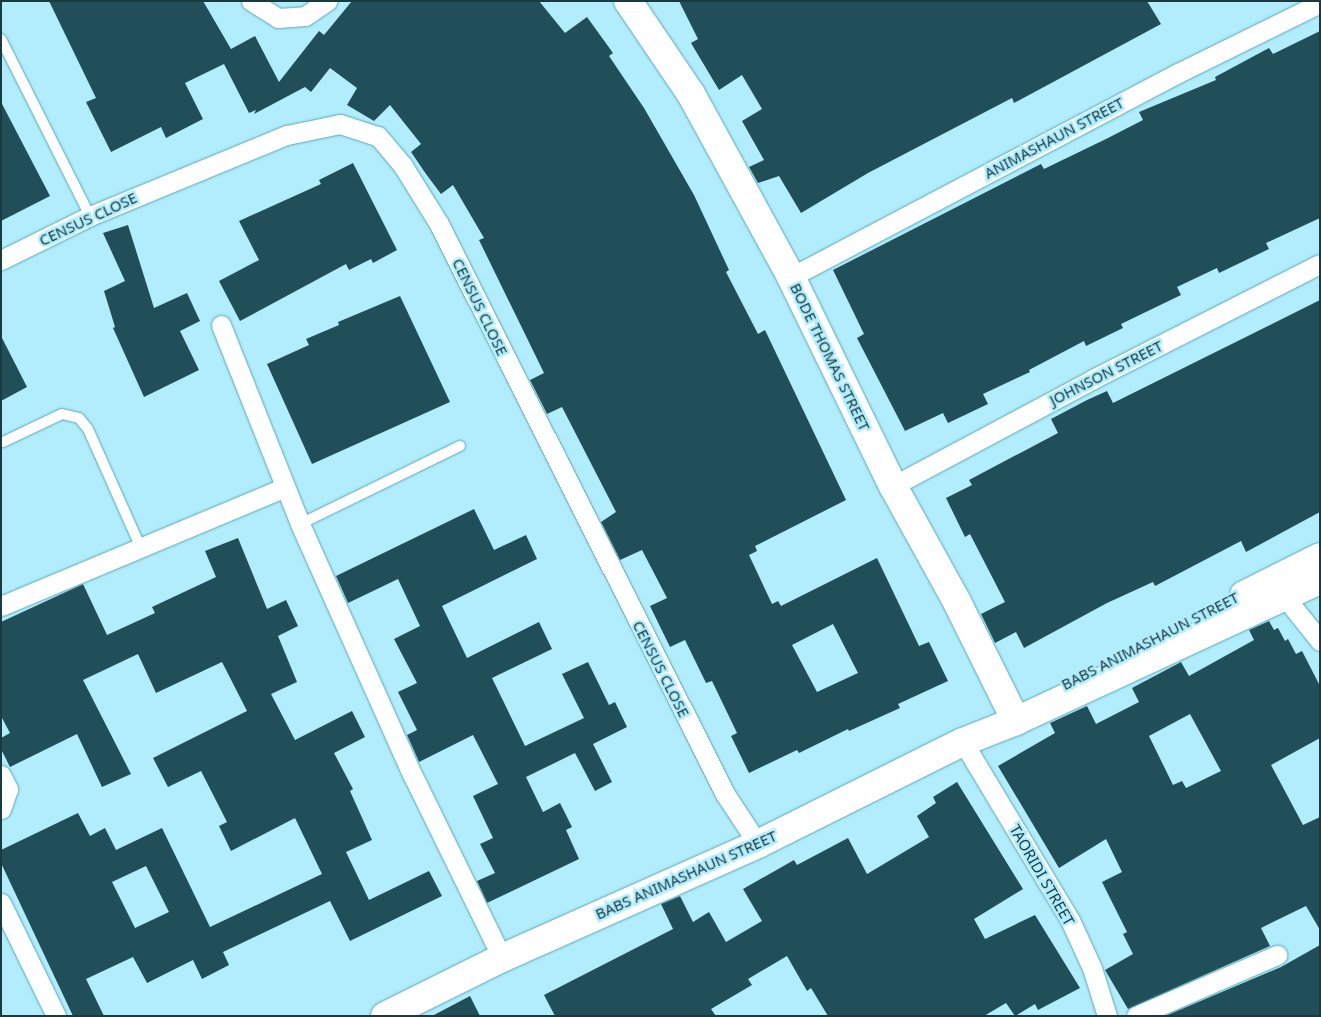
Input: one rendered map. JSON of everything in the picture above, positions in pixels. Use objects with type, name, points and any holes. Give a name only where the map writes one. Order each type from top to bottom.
[{"type":"main road","name":"BODE THOMAS STREET","points":[[628,1],[691,94],[791,277],[894,486],[1013,716]]},
{"type":"main road","name":"BABS ANIMASHAUN STREET","points":[[393,1014],[502,958],[758,844],[975,737],[1320,557]]},
{"type":"main road","name":"BABS ANIMASHAUN STREET","points":[[1013,716],[1320,580]]},
{"type":"street","points":[[251,1],[278,18],[305,16],[327,1]]},
{"type":"street","name":"ANIMASHAUN STREET","points":[[791,277],[1169,77],[1320,4]]},
{"type":"street","name":"CENSUS CLOSE","points":[[1,260],[90,216],[287,135],[340,124],[378,136],[403,166],[439,224],[725,794],[758,844]]},
{"type":"street","name":"JOHNSON STREET","points":[[894,486],[1093,379],[1320,264]]},
{"type":"street","points":[[221,325],[300,524],[412,774],[502,958]]},
{"type":"street","points":[[1,606],[140,546],[285,487]]},
{"type":"street","points":[[1284,596],[1320,641]]},
{"type":"street","name":"TAORIDI STREET","points":[[975,737],[1070,920],[1092,968],[1107,1016]]},
{"type":"street","points":[[1,775],[8,789],[1,809]]},
{"type":"street","points":[[1,902],[56,1016]]},
{"type":"street","points":[[1136,1016],[1277,955]]},
{"type":"lane","points":[[1,39],[90,216]]},
{"type":"lane","points":[[3,442],[62,414],[79,418],[88,429],[140,546]]},
{"type":"lane","points":[[300,524],[460,446]]},
{"type":"building","points":[[49,1],[203,1],[231,49],[255,36],[279,82],[319,31],[324,35],[352,1],[539,1],[565,33],[587,17],[613,53],[609,56],[644,108],[694,195],[729,270],[726,272],[758,334],[765,330],[846,500],[755,546],[757,551],[749,555],[772,604],[778,601],[781,606],[877,558],[919,646],[929,642],[948,681],[898,704],[900,708],[849,731],[848,729],[799,753],[797,750],[749,773],[731,736],[737,733],[712,681],[706,683],[685,640],[670,647],[650,606],[667,598],[642,550],[620,560],[601,522],[616,512],[562,407],[547,414],[530,380],[544,373],[479,240],[484,238],[453,185],[441,194],[426,174],[411,152],[421,144],[390,105],[374,121],[347,105],[357,88],[330,68],[311,92],[305,87],[254,114],[256,110],[249,113],[224,64],[185,83],[203,119],[166,138],[161,127],[111,152],[86,102],[96,98]],"holes":[[[833,624],[858,673],[817,692],[792,645]]]},
{"type":"building","points":[[679,1],[1147,1],[1161,24],[1014,103],[1012,98],[868,173],[801,213],[779,176],[758,183],[749,167],[764,160],[742,121],[762,109],[742,75],[719,90],[691,43],[698,39]]},
{"type":"building","points":[[1320,31],[1320,218],[1266,243],[1269,249],[1219,273],[1217,268],[1177,287],[1181,295],[1121,324],[1123,328],[1086,346],[1084,341],[1029,370],[1030,372],[983,394],[988,404],[948,423],[943,413],[905,431],[857,338],[864,334],[833,270],[1041,164],[1044,169],[1106,139],[1143,120],[1139,112],[1216,80],[1215,77],[1269,48],[1273,54]]},
{"type":"building","points":[[1,102],[50,196],[1,221]]},
{"type":"building","points":[[353,163],[397,250],[373,263],[371,259],[349,270],[346,264],[240,321],[219,281],[259,260],[239,221],[321,184],[319,180]]},
{"type":"building","points":[[128,225],[154,308],[187,293],[200,321],[180,331],[199,370],[144,397],[113,328],[115,327],[104,291],[125,281],[103,233]]},
{"type":"building","points":[[400,296],[450,402],[312,464],[267,364],[309,345],[306,339],[339,325],[338,322]]},
{"type":"building","points":[[1320,300],[1320,512],[1246,552],[1241,541],[1155,586],[1153,582],[1107,603],[1024,648],[1016,632],[995,643],[981,614],[1005,602],[970,534],[965,537],[946,498],[972,485],[969,480],[1058,433],[1051,419],[1107,391],[1113,403]]},
{"type":"building","points":[[1,336],[27,387],[1,401]]},
{"type":"building","points":[[474,509],[494,550],[526,535],[537,559],[442,606],[467,658],[539,622],[552,649],[492,678],[525,746],[584,718],[562,674],[588,662],[609,705],[615,702],[627,727],[593,744],[612,782],[595,791],[575,753],[526,777],[543,812],[560,803],[572,827],[566,830],[579,859],[487,903],[477,881],[495,873],[480,844],[493,838],[473,796],[498,784],[473,735],[419,762],[407,735],[417,730],[398,692],[417,683],[394,639],[420,626],[398,579],[348,603],[336,576]]},
{"type":"building","points":[[238,538],[267,609],[286,600],[298,626],[278,636],[297,682],[271,694],[295,740],[352,711],[365,737],[334,753],[353,789],[350,791],[372,840],[346,852],[369,900],[429,871],[442,896],[350,941],[330,901],[223,952],[229,965],[202,979],[193,960],[147,983],[133,957],[86,979],[104,1016],[73,1016],[1,863],[1,850],[78,813],[90,836],[105,828],[116,850],[162,828],[210,927],[322,874],[295,818],[231,851],[219,826],[227,822],[201,771],[168,787],[153,758],[247,711],[222,662],[156,693],[138,654],[83,680],[131,774],[102,787],[77,734],[10,767],[1,749],[1,738],[10,733],[1,716],[1,622],[83,584],[107,635],[155,613],[152,607],[216,577],[205,551]],"holes":[[[146,866],[169,912],[135,928],[112,882]]]},
{"type":"building","points":[[1269,621],[1274,630],[1278,628],[1285,641],[1288,639],[1296,654],[1302,651],[1320,686],[1320,738],[1271,765],[1303,825],[1320,817],[1320,930],[1306,906],[1261,928],[1270,946],[1128,1009],[1105,970],[1133,954],[1123,934],[1127,932],[1102,882],[1122,872],[1106,839],[1059,868],[998,766],[1055,733],[1050,723],[1087,706],[1096,724],[1139,702],[1132,688],[1181,662],[1189,676],[1254,640],[1249,630]],"holes":[[[1190,714],[1221,771],[1186,788],[1182,781],[1173,785],[1149,736]]]},
{"type":"building","points":[[957,782],[1023,889],[974,919],[985,939],[1035,915],[1080,988],[1038,1010],[1035,1004],[1015,1016],[1006,1003],[984,1016],[828,1016],[811,988],[807,991],[787,956],[748,979],[752,985],[711,1009],[716,1016],[555,1016],[544,995],[673,929],[661,904],[680,896],[693,922],[709,912],[726,942],[762,921],[743,889],[794,860],[797,865],[848,838],[867,874],[929,837],[917,816],[936,803],[933,797]]},
{"type":"building","points":[[1320,945],[1320,1016],[1165,1016],[1281,967]]},
{"type":"building","points":[[470,996],[480,1016],[432,1016]]}]
